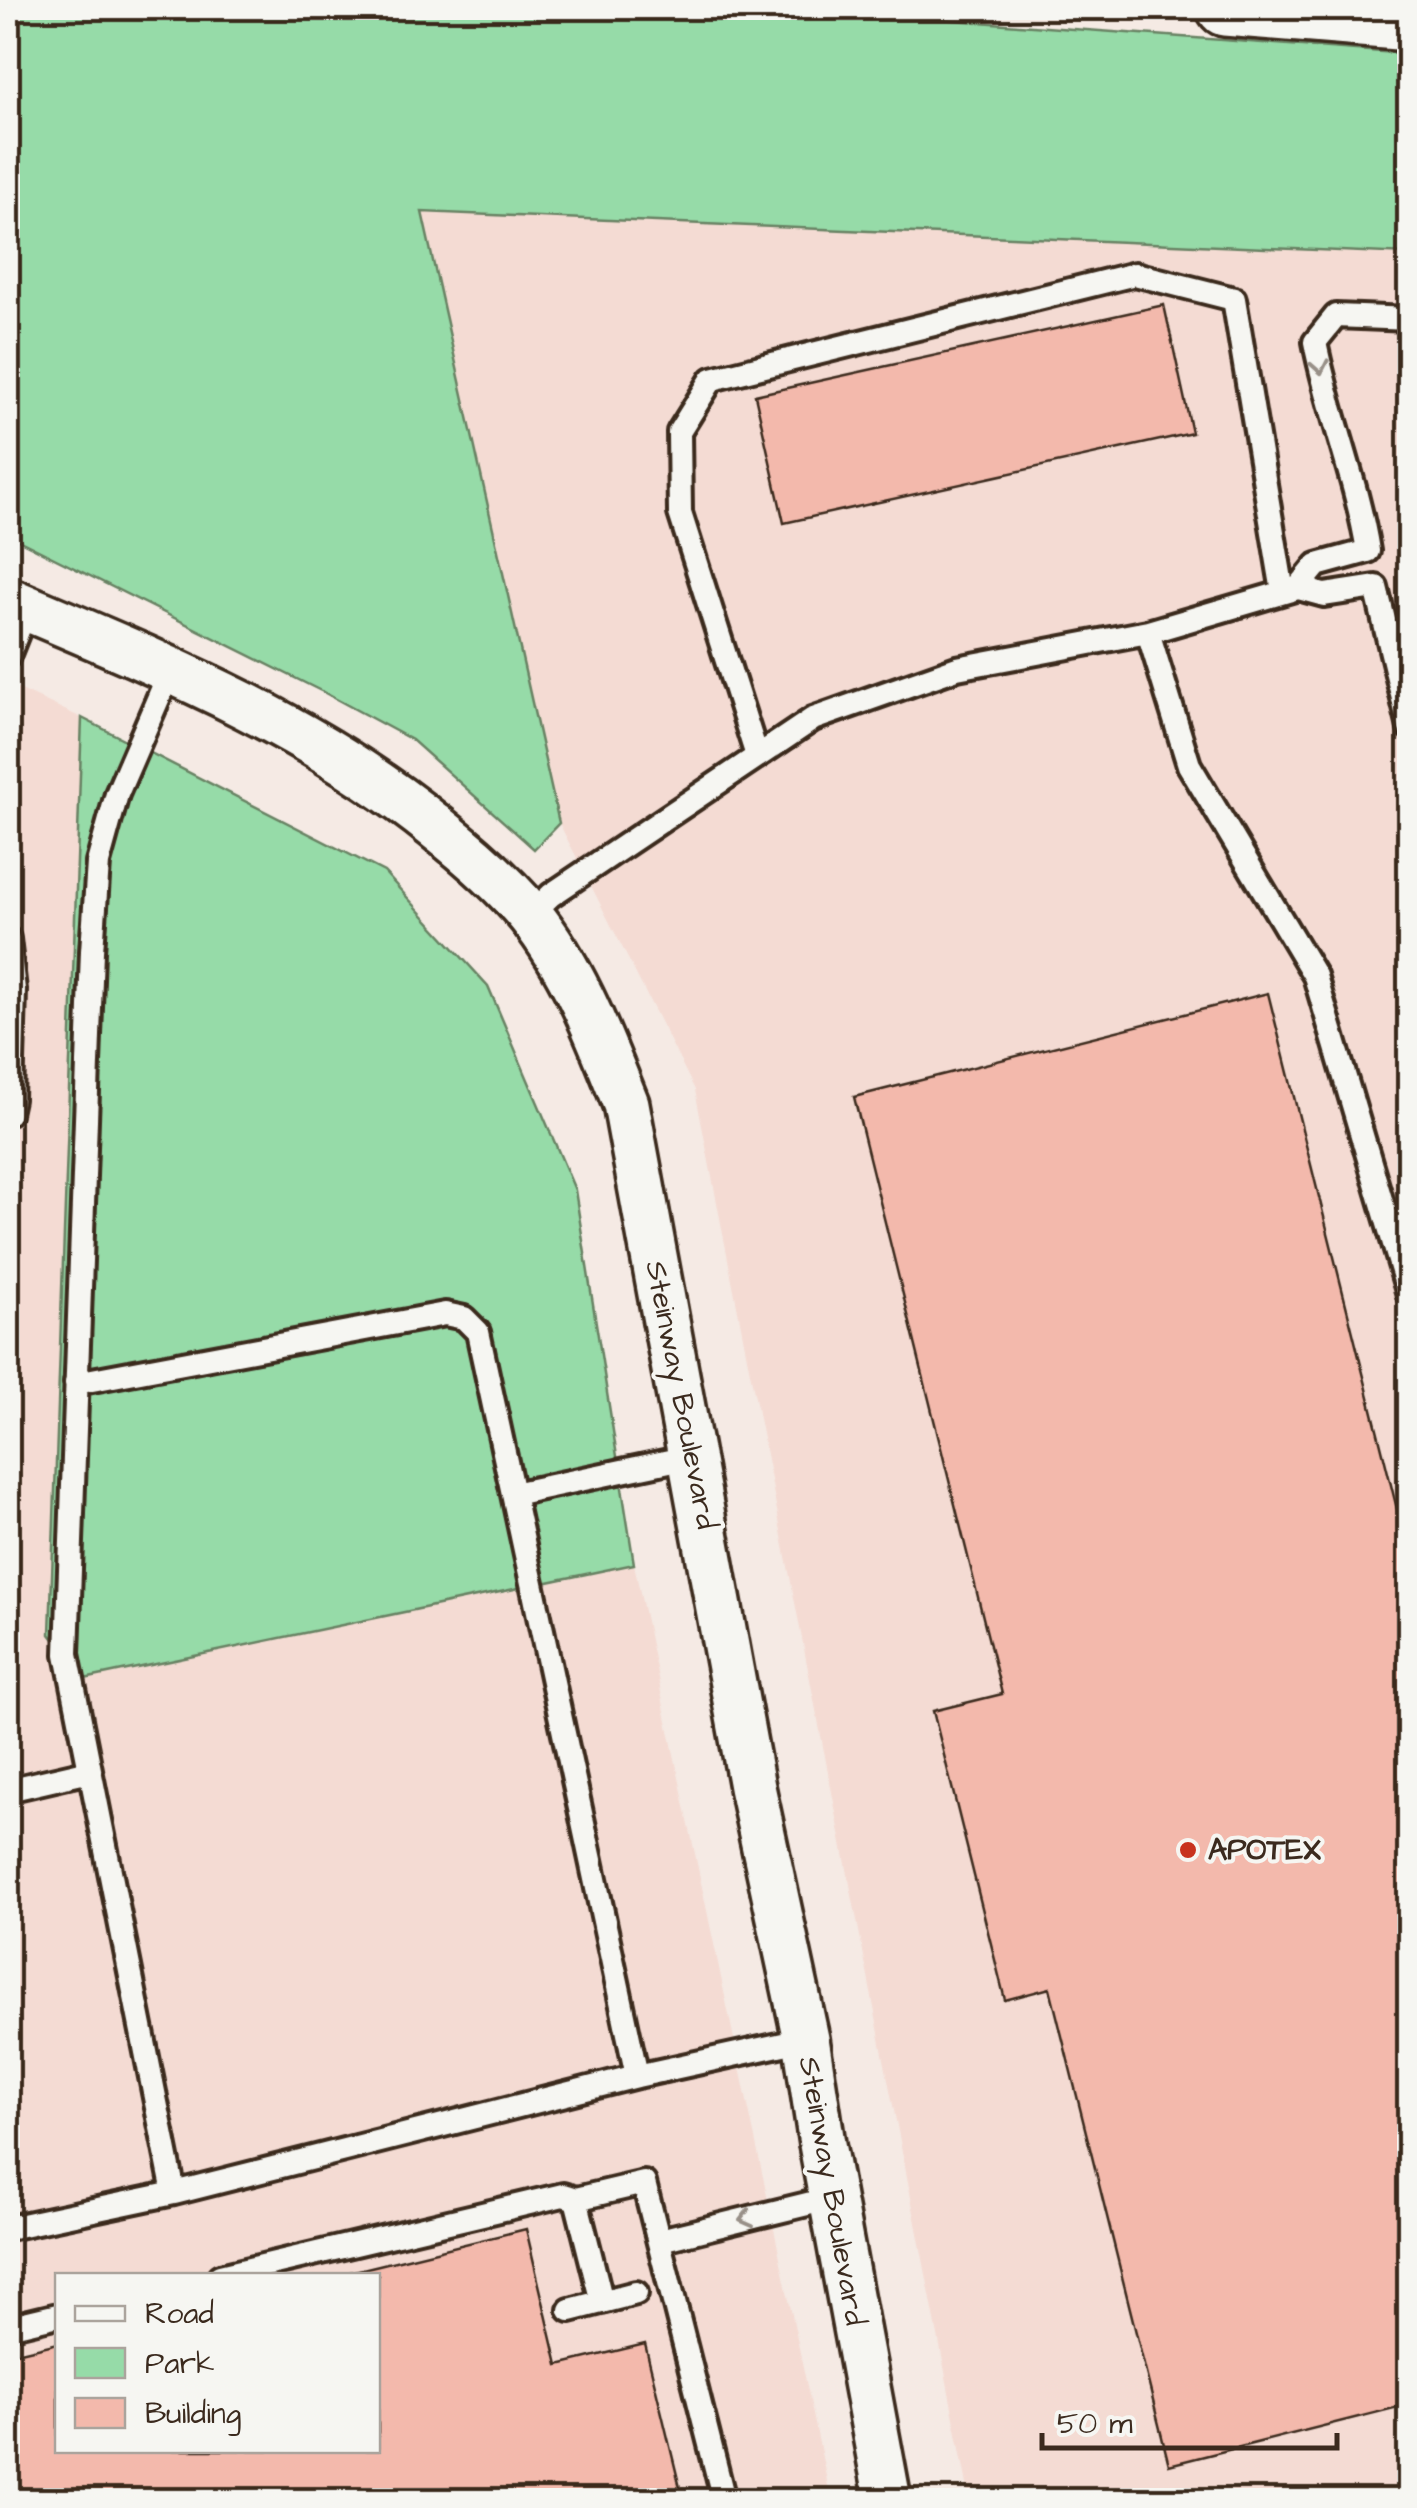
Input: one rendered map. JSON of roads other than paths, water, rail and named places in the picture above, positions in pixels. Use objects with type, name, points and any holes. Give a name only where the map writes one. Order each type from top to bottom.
[{"type":"highway","points":[[1225,8],[1410,23]]},
{"type":"street","name":"Steinway Boulevard","points":[[17,604],[211,686],[302,735],[391,790],[468,853],[530,916],[590,1014],[626,1104],[749,1769],[806,2039],[888,2500]]},
{"type":"lane","points":[[757,756],[680,512],[679,432],[712,379],[1134,274],[1234,299],[1290,590]]},
{"type":"lane","points":[[1290,590],[1316,565],[1368,551],[1315,342],[1336,316],[1410,319]]},
{"type":"lane","points":[[530,916],[551,894],[813,719],[957,668],[1148,632],[1290,590],[1324,594],[1376,587],[1410,728]]},
{"type":"lane","points":[[8,656],[17,604]]},
{"type":"lane","points":[[1148,632],[1188,765],[1315,976],[1410,1298]]},
{"type":"lane","points":[[171,669],[117,794],[98,863],[67,1654],[174,2192]]},
{"type":"lane","points":[[8,939],[14,990],[8,1113]]},
{"type":"lane","points":[[76,1383],[445,1314],[464,1318],[478,1332],[637,2076]]},
{"type":"lane","points":[[513,1494],[693,1456]]},
{"type":"lane","points":[[8,1790],[90,1771]]},
{"type":"lane","points":[[8,2228],[174,2192],[637,2076],[806,2039]]},
{"type":"lane","points":[[233,2273],[564,2195],[576,2199],[644,2183],[724,2500]]},
{"type":"lane","points":[[660,2240],[832,2198]]},
{"type":"lane","points":[[576,2199],[602,2302]]},
{"type":"lane","points":[[570,2310],[636,2293]]},
{"type":"lane","points":[[8,2326],[55,2315]]},
{"type":"place","name":"APOTEX","points":[[1188,1850]]}]
